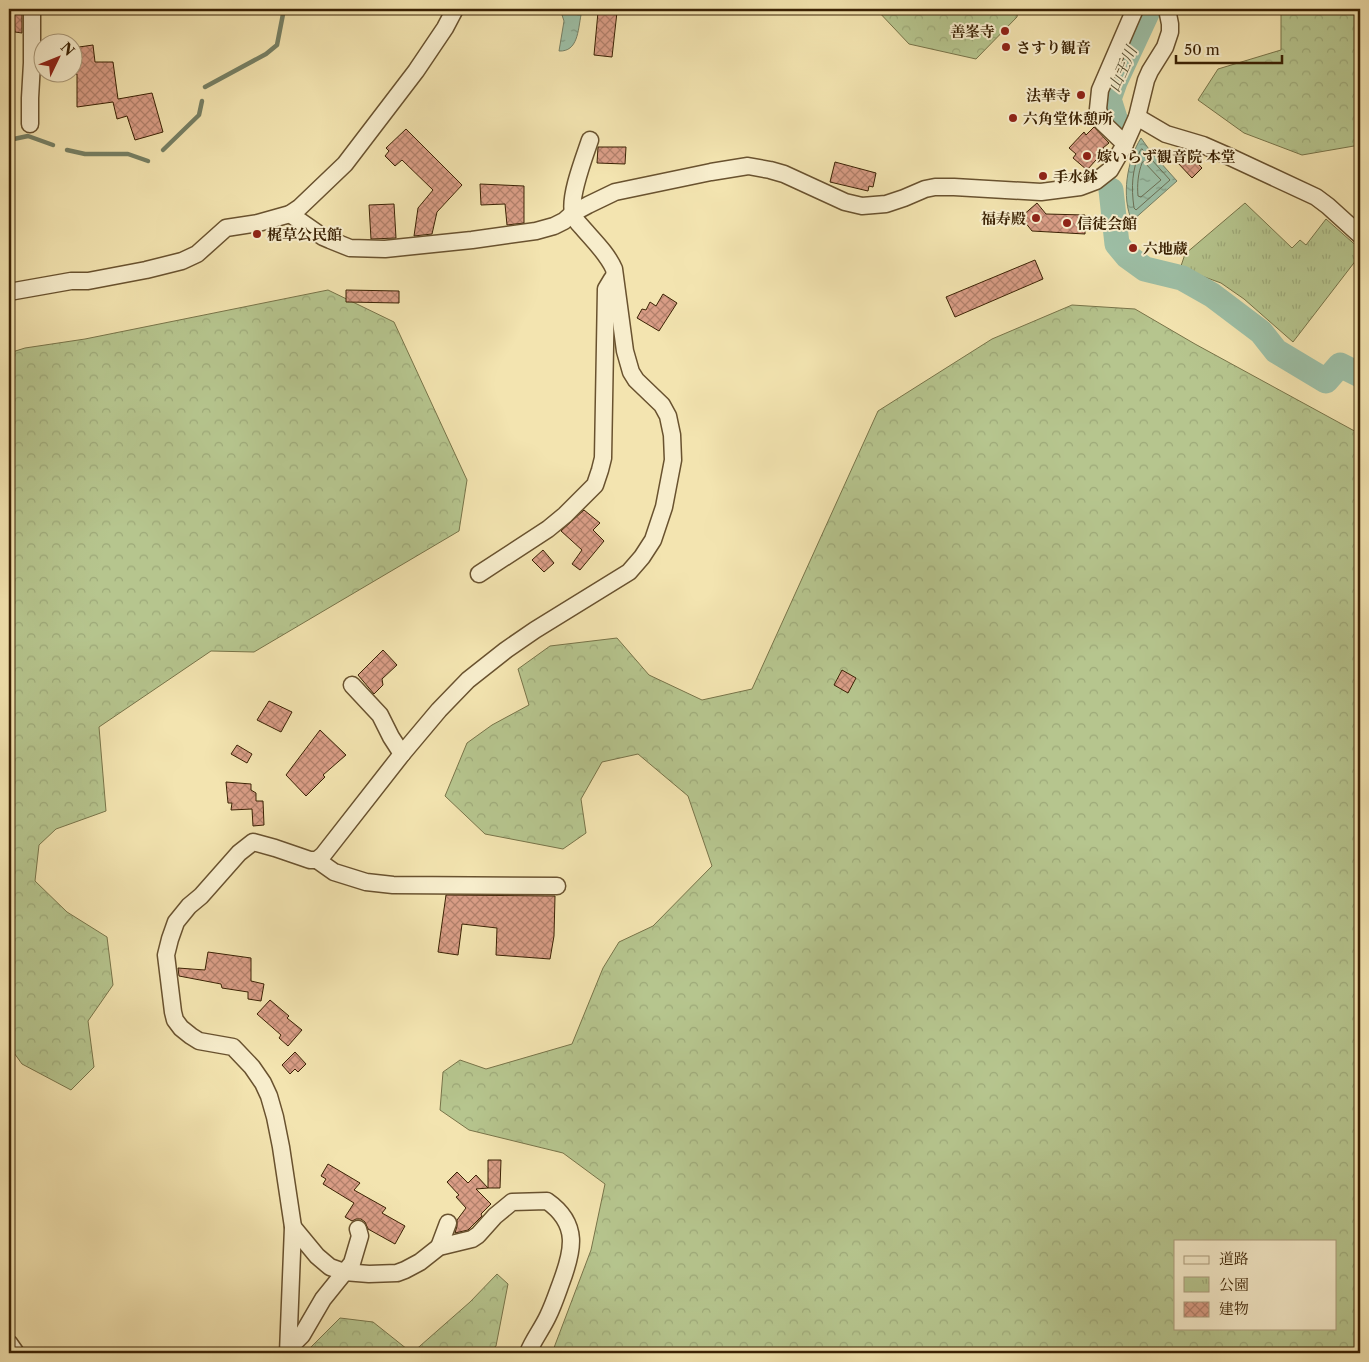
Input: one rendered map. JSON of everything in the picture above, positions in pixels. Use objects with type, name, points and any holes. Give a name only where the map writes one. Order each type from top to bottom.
[{"type":"street","points":[[30,124],[32,9]]},
{"type":"street","points":[[9,292],[71,281],[88,281],[164,266],[197,254],[226,228],[258,223],[290,214],[345,164],[416,72],[445,28],[454,9]]},
{"type":"street","points":[[1125,144],[1102,122],[1098,109],[1100,90],[1135,9]]},
{"type":"street","points":[[290,214],[323,237],[350,248],[378,249],[472,240],[536,231],[554,226],[573,213],[615,192],[748,166],[784,174],[845,202],[862,206],[886,204],[924,189],[935,187],[1041,192],[1080,188],[1102,178],[1110,170],[1125,144],[1137,117],[1146,80],[1165,47],[1170,32],[1167,9]]},
{"type":"street","points":[[1137,117],[1166,134],[1228,156],[1316,197],[1360,235]]},
{"type":"street","points":[[317,860],[323,855],[402,754],[439,710],[468,680],[535,630],[629,572],[653,540],[664,507],[673,460],[672,435],[668,416],[662,405],[636,380],[631,372],[624,351],[615,275],[611,261],[579,224],[573,213],[575,189],[590,140]]},
{"type":"street","points":[[479,574],[548,529],[571,509],[598,479],[603,458],[606,289],[615,275]]},
{"type":"street","points":[[352,685],[380,715],[402,754]]},
{"type":"street","points":[[289,1349],[293,1226],[275,1117],[263,1083],[252,1067],[233,1048],[199,1041],[181,1028],[175,1020],[166,954],[176,922],[239,853],[253,842],[310,860],[317,860],[334,872],[366,882],[393,885],[557,886]]},
{"type":"street","points":[[293,1226],[323,1262],[330,1267],[344,1272],[369,1274],[397,1272],[420,1262],[439,1247],[472,1239],[512,1202],[547,1201],[564,1217],[572,1245],[569,1261],[548,1316],[528,1353]]},
{"type":"street","points":[[439,1247],[448,1223]]},
{"type":"street","points":[[289,1349],[302,1335],[323,1299],[352,1263],[360,1236],[358,1229]]},
{"type":"street","points":[[9,1343],[16,1353]]},
{"type":"green space","points":[[876,9],[1018,9],[1017,17],[976,59],[909,44]]},
{"type":"green space","points":[[1281,9],[1360,9],[1360,149],[1354,146],[1302,155],[1244,133],[1198,100],[1218,69],[1281,50]]},
{"type":"green space","points":[[1245,203],[1292,248],[1300,240],[1306,245],[1326,219],[1360,249],[1360,255],[1293,342],[1244,299],[1221,283],[1188,271],[1181,266],[1185,254]]},
{"type":"green space","points":[[328,290],[394,322],[467,480],[459,531],[254,652],[211,651],[99,727],[106,811],[56,829],[39,845],[35,881],[67,912],[107,937],[113,985],[88,1021],[94,1067],[71,1090],[22,1064],[9,1046],[9,353],[25,348],[85,339]]},
{"type":"green space","points":[[1072,305],[1135,309],[1360,434],[1360,1353],[552,1353],[591,1250],[605,1184],[563,1153],[469,1130],[440,1110],[443,1072],[460,1060],[486,1069],[572,1044],[603,968],[619,942],[653,926],[712,866],[688,796],[638,754],[602,762],[581,799],[586,833],[563,849],[485,834],[445,796],[467,743],[492,725],[529,705],[518,669],[550,646],[617,638],[649,675],[702,700],[752,689],[878,411],[992,339]]},
{"type":"green space","points":[[497,1274],[508,1284],[496,1346],[487,1353],[412,1353],[470,1302]]},
{"type":"green space","points":[[340,1318],[373,1322],[412,1353],[305,1353]]},
{"type":"water","points":[[560,9],[575,10],[581,15],[574,44],[570,48],[559,51],[564,21]]},
{"type":"water","points":[[1141,138],[1177,181],[1132,221],[1127,201],[1127,179],[1132,157]]},
{"type":"building","points":[[9,9],[22,9],[22,33],[15,32],[14,24],[9,24]]},
{"type":"building","points":[[598,12],[617,12],[612,57],[594,55]]},
{"type":"building","points":[[93,45],[95,62],[113,62],[118,99],[152,93],[163,132],[135,140],[127,116],[117,119],[113,102],[77,107],[77,82],[82,82],[82,47]]},
{"type":"building","name":"嫁いらず観音院 本堂","points":[[1094,127],[1109,143],[1087,170],[1073,158],[1076,154],[1069,148],[1084,132],[1086,135]]},
{"type":"building","points":[[406,129],[462,185],[437,212],[432,234],[414,236],[418,208],[433,190],[402,160],[395,166],[385,156],[389,151],[386,148]]},
{"type":"building","points":[[598,147],[626,147],[625,164],[597,163]]},
{"type":"building","points":[[1188,153],[1202,168],[1192,178],[1177,162]]},
{"type":"building","points":[[835,162],[876,173],[873,187],[869,186],[868,191],[830,182]]},
{"type":"building","points":[[480,184],[524,186],[524,223],[507,225],[505,204],[481,205]]},
{"type":"building","points":[[1037,203],[1046,214],[1085,215],[1085,234],[1032,231],[1021,217]]},
{"type":"building","points":[[394,204],[396,238],[371,239],[369,205]]},
{"type":"building","points":[[1035,260],[1043,279],[955,317],[946,297]]},
{"type":"building","points":[[346,290],[399,291],[399,303],[346,302]]},
{"type":"building","points":[[663,294],[677,303],[659,331],[637,318],[642,309],[646,310],[650,302],[656,306]]},
{"type":"building","points":[[584,510],[600,523],[593,530],[604,541],[580,570],[572,564],[582,550],[561,531]]},
{"type":"building","points":[[543,550],[554,563],[544,572],[532,560]]},
{"type":"building","points":[[383,650],[397,665],[382,679],[383,685],[374,694],[358,675]]},
{"type":"building","points":[[842,670],[856,678],[848,693],[834,685]]},
{"type":"building","points":[[269,701],[292,712],[281,732],[257,720]]},
{"type":"building","points":[[320,730],[346,755],[323,775],[325,777],[306,796],[286,775]]},
{"type":"building","points":[[237,745],[252,754],[247,763],[231,754]]},
{"type":"building","points":[[226,782],[251,784],[251,790],[256,793],[256,801],[263,801],[264,825],[253,826],[252,809],[231,810],[232,803],[228,803]]},
{"type":"building","points":[[446,895],[555,896],[554,936],[550,959],[496,955],[497,928],[462,924],[458,955],[438,952]]},
{"type":"building","points":[[208,952],[251,958],[251,981],[264,984],[261,1001],[248,999],[248,992],[222,988],[221,984],[179,976],[178,968],[205,970]]},
{"type":"building","points":[[270,1000],[289,1016],[287,1018],[302,1030],[288,1046],[279,1038],[281,1035],[257,1014]]},
{"type":"building","points":[[295,1052],[306,1064],[298,1072],[295,1069],[290,1074],[282,1065]]},
{"type":"building","points":[[488,1160],[501,1160],[500,1188],[488,1188]]},
{"type":"building","points":[[328,1164],[360,1183],[354,1190],[386,1208],[382,1213],[405,1226],[395,1244],[368,1229],[365,1222],[361,1219],[352,1221],[345,1217],[354,1203],[323,1184],[326,1179],[321,1176]]},
{"type":"building","points":[[457,1172],[468,1183],[476,1175],[488,1188],[476,1189],[491,1204],[468,1230],[455,1233],[457,1220],[466,1208],[456,1197],[459,1195],[447,1182]]},
{"type":"waterway","points":[[205,87],[266,54],[277,45],[284,9]]},
{"type":"waterway","name":"山王川","points":[[1119,131],[1109,99],[1149,9]]},
{"type":"waterway","points":[[163,150],[199,115],[202,101]]},
{"type":"waterway","points":[[9,140],[28,136],[53,145]]},
{"type":"waterway","points":[[67,150],[85,154],[128,154],[148,161]]},
{"type":"waterway","points":[[1111,190],[1117,244],[1127,256],[1145,269],[1182,278],[1212,295],[1261,332],[1276,351],[1326,381],[1340,365],[1360,375]]},
{"type":"place","name":"善峯寺","points":[[1005,31]]},
{"type":"place","name":"さすり観音","points":[[1006,47]]},
{"type":"place","name":"法華寺","points":[[1081,95]]},
{"type":"place","name":"六角堂休憩所","points":[[1013,118]]},
{"type":"place","name":"嫁いらず観音院 本堂","points":[[1087,156]]},
{"type":"place","name":"手水鉢","points":[[1043,176]]},
{"type":"place","name":"福寿殿","points":[[1036,218]]},
{"type":"place","name":"信徒会館","points":[[1067,223]]},
{"type":"place","name":"梶草公民館","points":[[257,234]]},
{"type":"place","name":"六地蔵","points":[[1133,248]]}]
